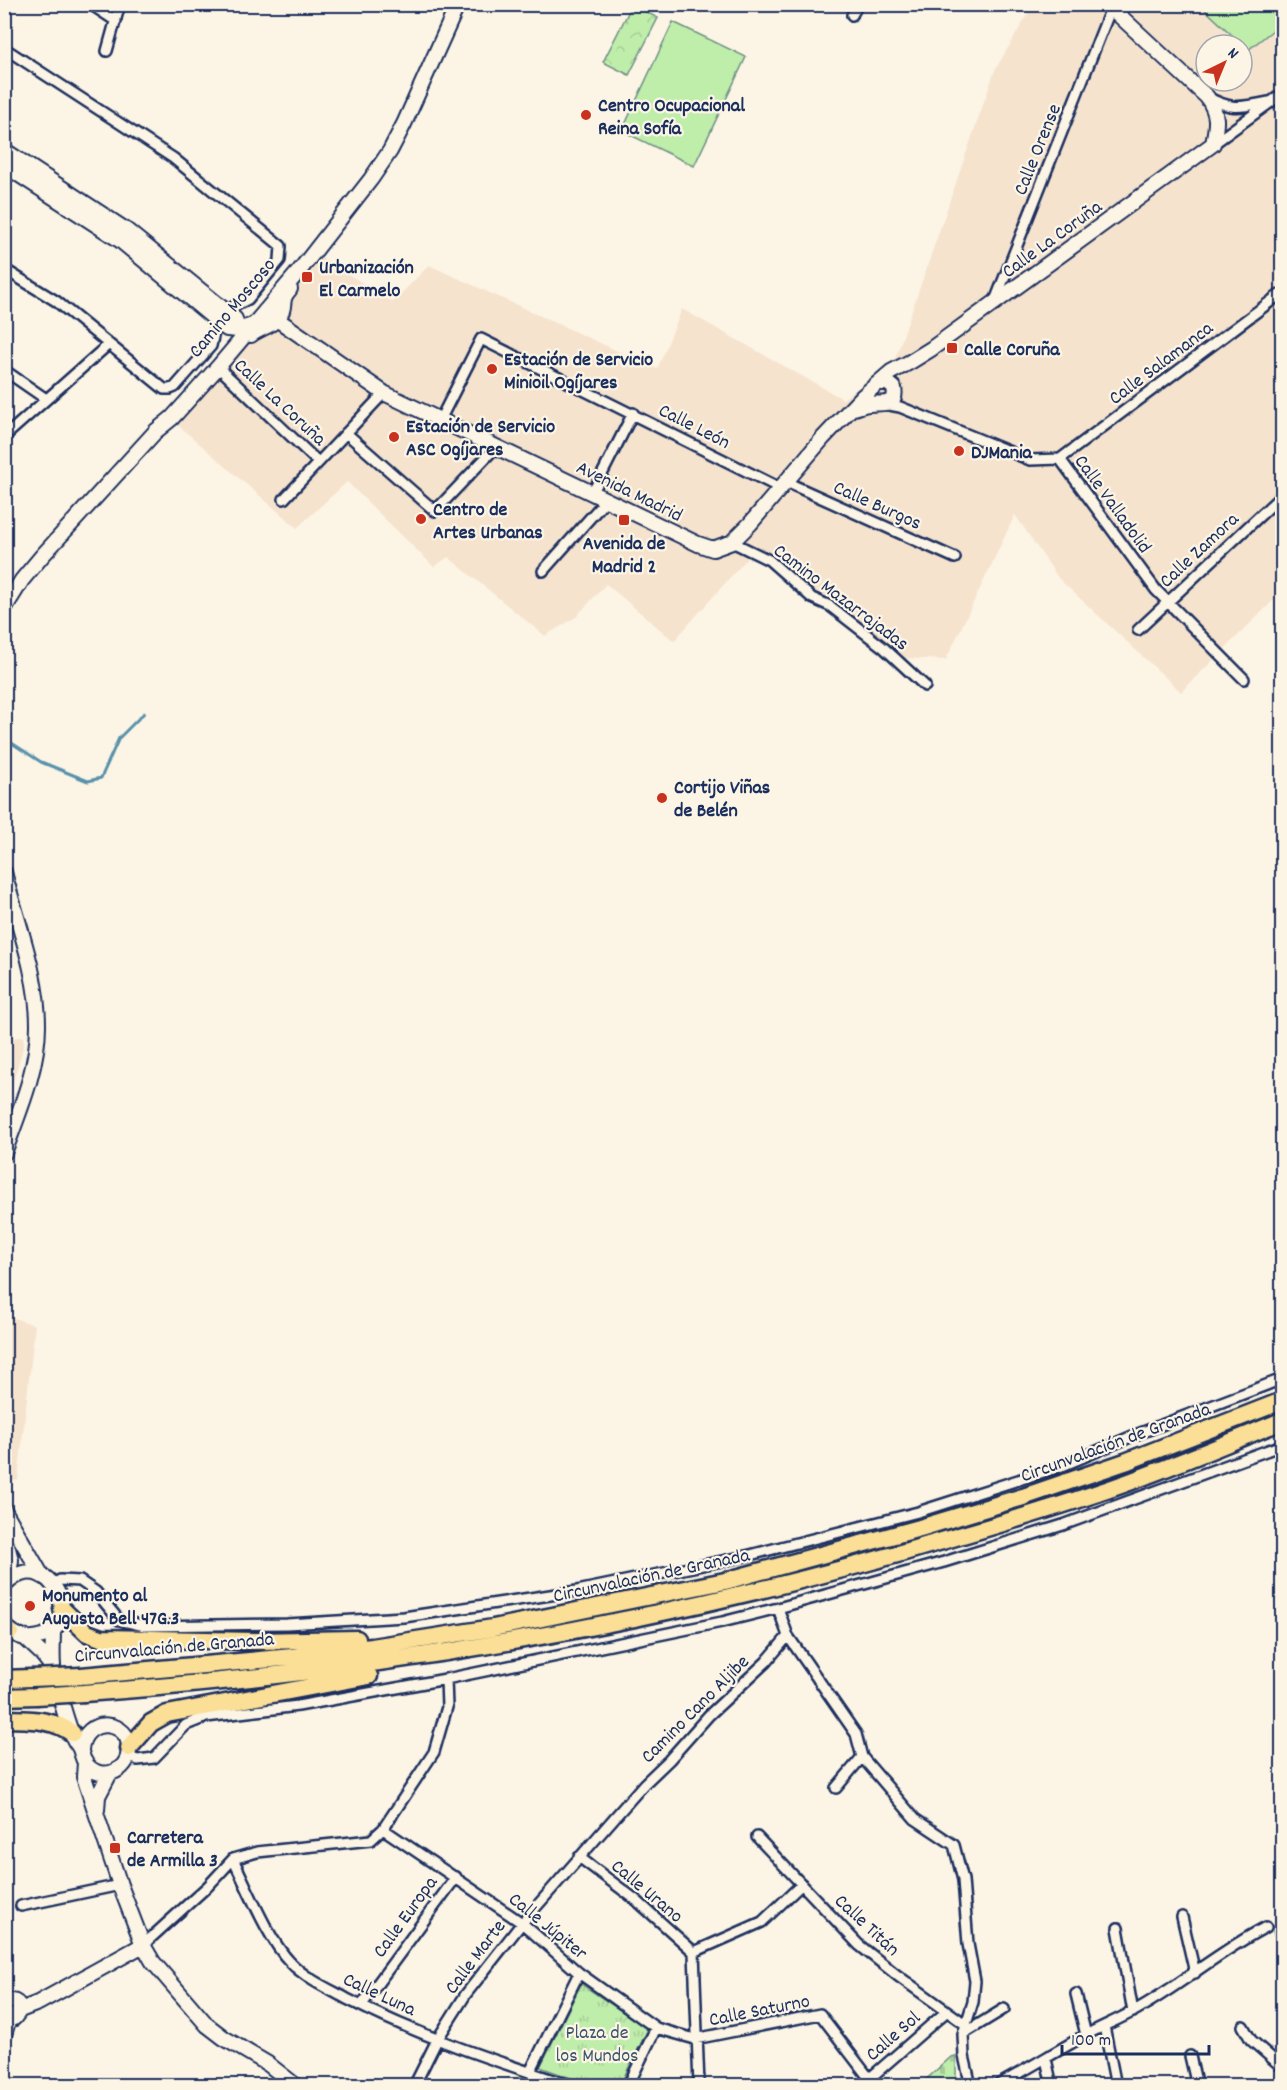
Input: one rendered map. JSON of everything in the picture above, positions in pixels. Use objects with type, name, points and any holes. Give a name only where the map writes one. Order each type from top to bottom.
[{"type":"highway","name":"Circunvalación de Granada","points":[[4,1679],[81,1676],[293,1657],[493,1628],[641,1599],[777,1568],[1023,1497],[1125,1462],[1282,1401]]},
{"type":"highway","name":"Circunvalación de Granada","points":[[4,1697],[189,1686],[288,1675],[459,1652],[673,1611],[771,1589],[1010,1522],[1132,1481],[1282,1421]]},
{"type":"highway","points":[[62,1609],[87,1633],[101,1638],[256,1641],[371,1638],[403,1642]]},
{"type":"highway","points":[[129,1752],[151,1723],[167,1714],[430,1664],[459,1652]]},
{"type":"highway","points":[[4,1719],[54,1723],[72,1733]]},
{"type":"street","points":[[90,4],[116,21]]},
{"type":"street","points":[[107,51],[120,4]]},
{"type":"street","name":"Camino Moscoso","points":[[4,609],[22,580],[42,556],[156,430],[165,416],[363,190],[390,151],[458,4]]},
{"type":"street","points":[[852,15],[858,4]]},
{"type":"street","points":[[1109,6],[1207,97],[1216,110],[1217,126],[1213,144]]},
{"type":"street","name":"Calle Orense","points":[[994,303],[1109,6]]},
{"type":"street","points":[[4,48],[173,158],[281,246],[280,260],[248,299],[222,317],[211,346],[175,387],[170,389],[164,389],[56,301],[4,268]]},
{"type":"street","name":"Calle La Coruña","points":[[878,384],[891,372],[910,362],[994,303],[1282,94]]},
{"type":"street","name":"Calle La Coruña","points":[[1207,97],[1224,106],[1240,107],[1271,102]]},
{"type":"street","points":[[4,150],[126,230],[222,317]]},
{"type":"street","points":[[4,165],[121,241],[222,317],[235,319],[246,325],[236,340],[208,371],[204,382]]},
{"type":"street","name":"Camino Moscoso","points":[[156,430],[172,418],[218,367],[246,325],[270,315],[294,270]]},
{"type":"street","name":"Calle Salamanca","points":[[1060,459],[1282,293]]},
{"type":"street","points":[[218,367],[226,364],[253,333],[272,324],[270,315]]},
{"type":"street","name":"Avenida Madrid","points":[[270,315],[384,393],[698,544],[714,549],[732,542]]},
{"type":"street","name":"Calle León","points":[[440,420],[481,339],[783,485]]},
{"type":"street","points":[[4,436],[109,344]]},
{"type":"street","name":"Calle La Coruña","points":[[894,389],[910,362]]},
{"type":"street","name":"Calle La Coruña","points":[[218,367],[318,462]]},
{"type":"street","points":[[4,370],[46,399]]},
{"type":"street","points":[[732,542],[852,408],[878,384],[888,383],[894,389],[893,399],[883,404],[852,408]]},
{"type":"street","points":[[878,384],[874,396],[883,404]]},
{"type":"street","name":"Calle Valladolid","points":[[894,389],[903,402],[917,414]]},
{"type":"street","points":[[284,499],[384,393]]},
{"type":"street","name":"Calle Valladolid","points":[[883,404],[900,407],[1030,460],[1060,459],[1166,602],[1244,679]]},
{"type":"street","points":[[592,494],[633,413]]},
{"type":"street","points":[[346,433],[435,511],[496,447]]},
{"type":"street","name":"Calle Burgos","points":[[783,485],[955,558]]},
{"type":"street","name":"Calle Zamora","points":[[1138,630],[1282,495]]},
{"type":"street","points":[[543,571],[606,500]]},
{"type":"street","name":"Camino Mazarrajadas","points":[[732,542],[769,560],[812,598],[830,606],[885,648],[925,686]]},
{"type":"street","points":[[4,872],[34,988],[38,1025],[30,1078],[4,1153]]},
{"type":"street","points":[[6,1584],[16,1577],[27,1574],[48,1580],[80,1581],[96,1592],[119,1620],[145,1626],[287,1624],[404,1617],[577,1591],[746,1556],[918,1512],[1062,1466],[1282,1379]]},
{"type":"street","points":[[65,1710],[76,1722],[94,1728],[109,1725],[116,1728],[125,1735],[129,1752],[138,1760],[154,1758],[186,1725],[206,1717],[298,1706],[446,1679],[722,1622],[778,1608],[944,1562],[1063,1525],[1282,1445]]},
{"type":"street","points":[[4,1510],[48,1580],[59,1592],[62,1609],[60,1619],[53,1629],[39,1637],[9,1632]]},
{"type":"street","points":[[4,1533],[11,1560],[6,1584]]},
{"type":"street","points":[[778,1608],[788,1636],[856,1734],[862,1757],[915,1819],[954,1845],[963,1880],[968,1944],[975,1981],[973,2002],[963,2034],[964,2056],[971,2085]]},
{"type":"street","points":[[53,1629],[53,1668],[72,1733],[83,1756],[94,1771],[110,1773]]},
{"type":"street","points":[[9,1632],[41,1653],[53,1668]]},
{"type":"street","name":"Camino Cano Aljibe","points":[[625,1805],[709,1715],[766,1662],[788,1636]]},
{"type":"street","points":[[11,2014],[38,2003],[142,1945],[208,1886],[233,1859],[257,1852],[371,1840],[383,1829],[434,1752],[447,1707],[446,1679]]},
{"type":"street","points":[[94,1728],[84,1737],[84,1777],[142,1945],[153,1962],[207,2025],[296,2085]]},
{"type":"street","points":[[97,1813],[98,1796],[110,1773],[123,1766],[129,1752]]},
{"type":"street","points":[[836,1788],[862,1757]]},
{"type":"street","name":"Calle Marte","points":[[414,2085],[437,2040],[466,1994],[522,1923],[625,1805]]},
{"type":"street","name":"Calle Júpiter","points":[[383,1829],[522,1923],[579,1973],[657,2028],[695,2039]]},
{"type":"street","name":"Calle Titán","points":[[757,1837],[860,1945],[965,2024]]},
{"type":"street","name":"Calle Urano","points":[[579,1857],[636,1900],[694,1952]]},
{"type":"street","name":"Calle Luna","points":[[233,1859],[277,1946],[290,1963],[311,1980],[361,2006],[437,2040],[572,2085]]},
{"type":"street","name":"Calle Europa","points":[[361,2006],[456,1877]]},
{"type":"street","points":[[699,2085],[695,2039],[694,1952],[762,1922],[802,1884]]},
{"type":"street","points":[[21,1906],[120,1885]]},
{"type":"street","points":[[1182,1917],[1195,1973]]},
{"type":"street","points":[[996,2085],[1086,2035],[1134,2012],[1195,1973],[1242,1939],[1266,1927]]},
{"type":"street","points":[[1118,1928],[1134,2012]]},
{"type":"street","points":[[530,2072],[579,1973]]},
{"type":"street","points":[[1076,1994],[1086,2035]]},
{"type":"street","points":[[4,2035],[11,2014],[19,2005],[15,2001],[5,2003]]},
{"type":"street","points":[[963,2034],[1004,2009]]},
{"type":"street","name":"Calle Sol","points":[[861,2085],[947,2011]]},
{"type":"street","name":"Calle Saturno","points":[[695,2039],[820,2014],[869,2078]]},
{"type":"street","points":[[1104,2026],[1116,2085]]},
{"type":"street","points":[[1243,2026],[1251,2040],[1282,2067]]},
{"type":"street","points":[[628,2085],[657,2028]]},
{"type":"street","points":[[1190,2056],[1197,2085]]},
{"type":"street","points":[[1046,2059],[1052,2085]]},
{"type":"shaded area","points":[[1033,5],[1200,5],[1230,33],[1194,33],[1194,93],[1254,93],[1254,45],[1282,23],[1282,592],[1181,692],[1059,579],[1015,515],[946,660],[899,658],[826,610],[751,554],[674,641],[606,584],[576,617],[545,636],[448,557],[434,567],[347,482],[297,528],[173,421],[319,256],[393,302],[429,265],[657,369],[682,309],[843,399],[895,359],[995,70]]},
{"type":"shaded area","points":[[23,1036],[24,1044],[10,1093],[5,1121],[5,1040]]},
{"type":"shaded area","points":[[5,1315],[35,1325],[18,1480],[5,1481]]},
{"type":"green space","points":[[632,5],[658,18],[629,75],[603,62]]},
{"type":"green space","points":[[1200,5],[1282,5],[1282,23],[1254,45],[1254,33],[1230,33]]},
{"type":"green space","points":[[673,22],[746,57],[694,166],[622,131]]},
{"type":"green space","name":"Plaza de los Mundos","points":[[581,1984],[648,2029],[620,2085],[591,2085],[540,2067]]},
{"type":"green space","points":[[956,2056],[956,2077],[959,2085],[920,2085],[951,2057]]},
{"type":"waterway","points":[[4,738],[41,762],[88,781],[101,778],[119,738],[144,713]]},
{"type":"place","name":"Centro Ocupacional Reina Sofía","points":[[586,115]]},
{"type":"place","name":"Urbanización El Carmelo","points":[[307,277]]},
{"type":"place","name":"Calle Coruña","points":[[952,348]]},
{"type":"place","name":"Estación de Servicio Minioil Ogíjares","points":[[492,369]]},
{"type":"place","name":"Estación de Servicio ASC Ogíjares","points":[[394,437]]},
{"type":"place","name":"DJMania","points":[[959,451]]},
{"type":"place","name":"Centro de Artes Urbanas","points":[[421,519]]},
{"type":"place","name":"Avenida de Madrid 2","points":[[624,520]]},
{"type":"place","name":"Cortijo Viñas de Belén","points":[[662,798]]},
{"type":"place","name":"Monumento al Augusta Bell 47G.3","points":[[30,1606]]},
{"type":"place","name":"Carretera de Armilla 3","points":[[115,1848]]}]
